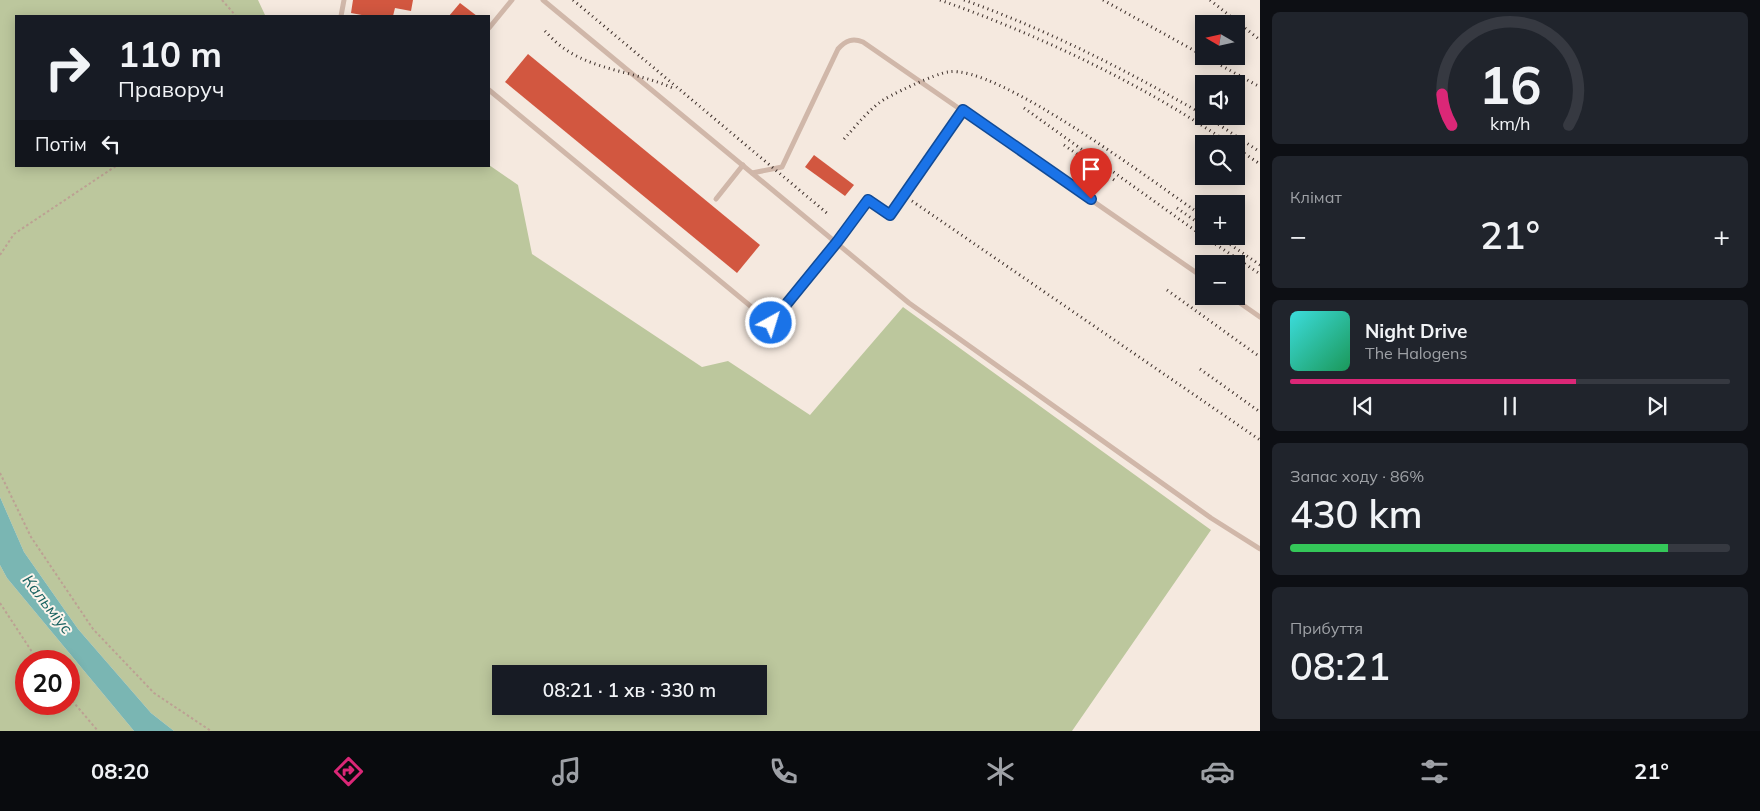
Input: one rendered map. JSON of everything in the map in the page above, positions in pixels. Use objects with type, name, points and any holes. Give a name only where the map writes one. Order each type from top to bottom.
[{"type":"lane","points":[[341,15],[344,0]]},
{"type":"lane","points":[[490,27],[512,0]]},
{"type":"lane","points":[[543,0],[910,303],[1211,518],[1260,549]]},
{"type":"lane","points":[[752,173],[782,167],[838,49],[850,40],[864,42],[1195,272]]},
{"type":"lane","points":[[490,91],[771,323],[837,242],[868,200],[890,215],[963,110]]},
{"type":"lane","points":[[716,199],[743,165]]},
{"type":"lane","points":[[1243,305],[1260,317]]},
{"type":"path","points":[[222,0],[235,15]]},
{"type":"path","points":[[0,255],[14,234],[114,167]]},
{"type":"path","points":[[0,473],[31,537],[93,629],[154,692],[211,731]]},
{"type":"path","points":[[0,603],[31,650]]},
{"type":"path","points":[[80,710],[98,731]]},
{"type":"green space","points":[[0,0],[258,0],[265,15],[15,15],[15,167],[490,166],[518,185],[532,254],[702,367],[728,361],[810,415],[903,307],[1211,530],[1072,731],[174,731],[151,713],[78,629],[24,552],[0,497]]},
{"type":"green space","points":[[0,565],[7,578],[67,650],[15,650],[15,715],[80,715],[80,666],[134,731],[0,731]]},
{"type":"water","name":"Кальміус","points":[[0,497],[24,552],[78,629],[151,713],[174,731],[134,731],[80,666],[80,650],[67,650],[7,578],[0,565]]},
{"type":"building","points":[[353,0],[413,0],[411,11],[395,8],[393,15],[351,13]]},
{"type":"building","points":[[460,3],[476,15],[450,15]]},
{"type":"building","points":[[528,54],[760,245],[737,273],[505,82]]},
{"type":"building","points":[[814,155],[854,185],[845,196],[805,167]]},
{"type":"railway","points":[[573,0],[828,214]]},
{"type":"railway","points":[[940,0],[1015,29],[1090,63],[1162,101],[1216,135]]},
{"type":"railway","points":[[964,0],[1026,24],[1086,52],[1195,110]]},
{"type":"railway","points":[[1103,0],[1260,87]]},
{"type":"railway","points":[[1210,0],[1260,40]]},
{"type":"railway","points":[[545,31],[562,47],[588,61],[675,89]]},
{"type":"railway","points":[[844,139],[870,111],[892,95],[942,73],[971,74],[1002,86],[1038,106],[1116,155],[1195,211]]},
{"type":"railway","points":[[1024,108],[1193,229],[1260,274]]},
{"type":"railway","points":[[1220,125],[1260,152]]},
{"type":"railway","points":[[1064,145],[1117,182]]},
{"type":"railway","points":[[1245,154],[1260,164]]},
{"type":"railway","points":[[912,201],[1260,440]]},
{"type":"railway","points":[[1177,208],[1195,221]]},
{"type":"railway","points":[[1231,245],[1260,265]]},
{"type":"railway","points":[[1167,290],[1260,357]]},
{"type":"railway","points":[[1200,369],[1260,412]]},
{"type":"route","points":[[771,323],[837,242],[868,200],[890,215],[963,110],[1091,199]]}]
